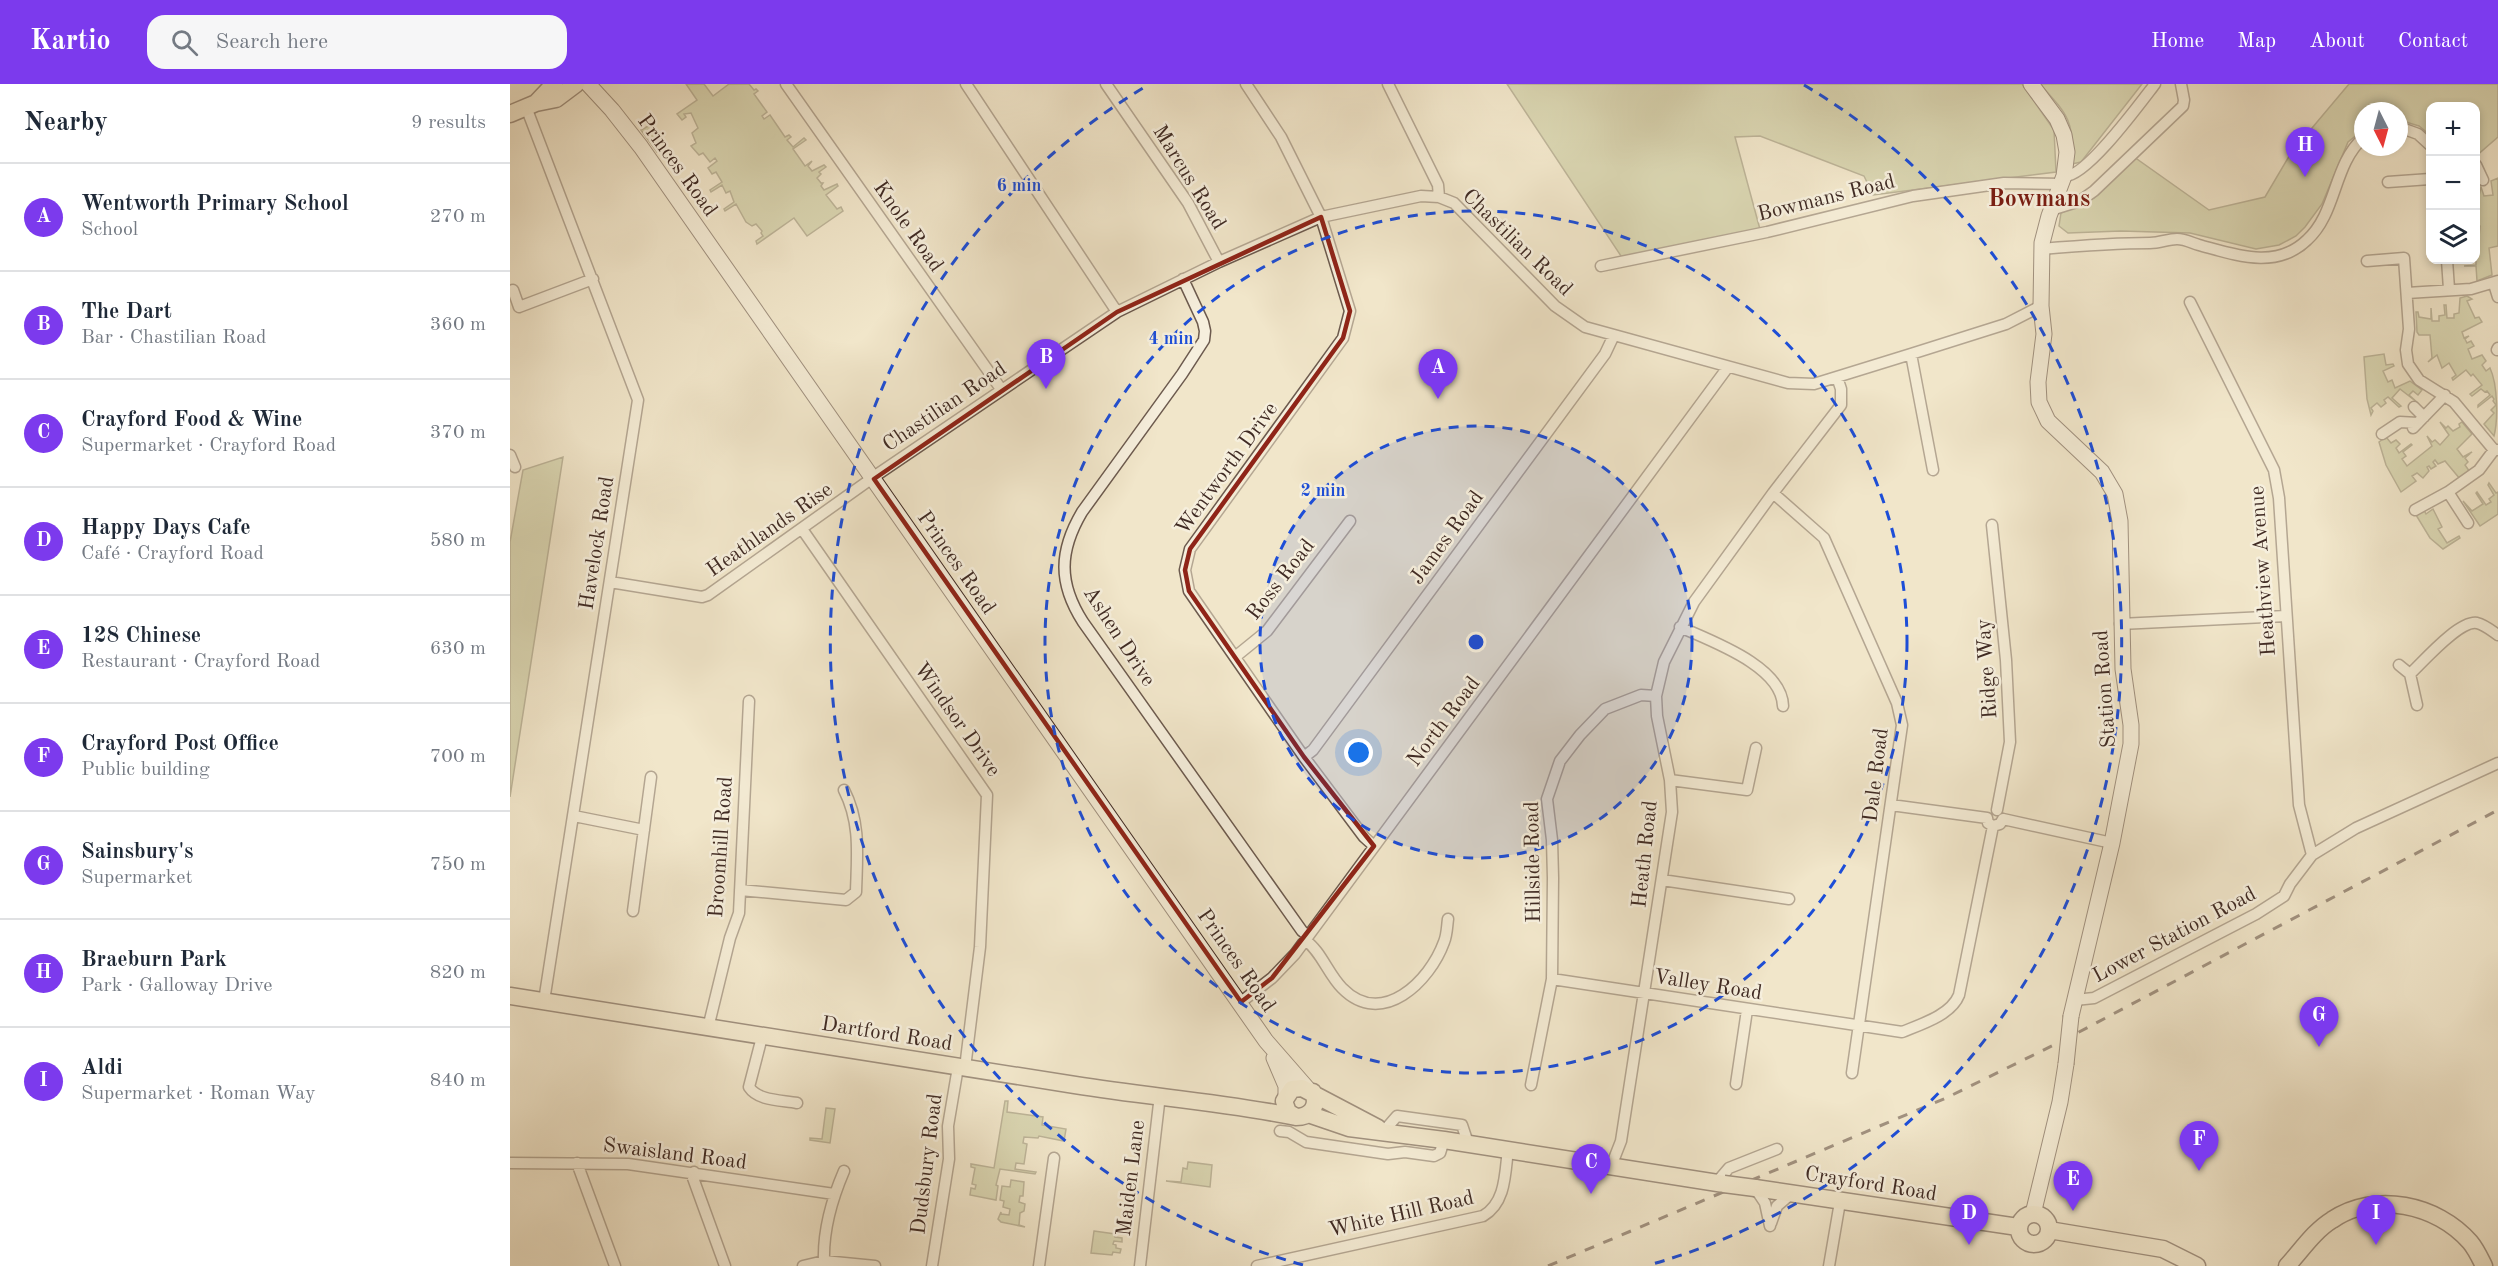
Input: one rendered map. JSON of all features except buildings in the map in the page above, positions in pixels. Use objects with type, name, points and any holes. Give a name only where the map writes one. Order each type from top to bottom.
[{"type":"main road","points":[[531,105],[554,84]]},
{"type":"main road","points":[[510,114],[531,105],[556,99],[576,84]]},
{"type":"main road","name":"Princes Road","points":[[588,84],[612,110],[1241,1002],[1266,1041],[1282,1075],[1285,1098]]},
{"type":"main road","name":"Princes Road","points":[[600,84],[612,110]]},
{"type":"main road","name":"Station Road","points":[[2031,84],[2055,116],[2063,132],[2067,152],[2063,180],[2051,210],[2041,249],[2041,306],[2044,334],[2038,392],[2042,411],[2056,430],[2102,472],[2115,494],[2120,521],[2122,669],[2129,709],[2131,744],[2112,843],[2073,1008],[2060,1102],[2033,1214]]},
{"type":"main road","name":"Dartford Road","points":[[510,996],[1079,1086],[1160,1095],[1302,1116]]},
{"type":"main road","name":"Princes Road","points":[[1266,1041],[1310,1090]]},
{"type":"main road","points":[[1292,1089],[1310,1090],[1314,1107],[1302,1116],[1288,1112],[1285,1098],[1292,1089]]},
{"type":"main road","name":"Crayford Road","points":[[1310,1090],[1384,1131]]},
{"type":"main road","name":"Dartford Road","points":[[1258,1109],[1285,1098]]},
{"type":"main road","name":"Crayford Road","points":[[1302,1116],[1349,1128],[1618,1165],[1840,1202],[2018,1227],[2022,1239],[2032,1244],[2043,1241],[2049,1230]]},
{"type":"main road","points":[[2287,1266],[2332,1219],[2364,1207],[2394,1204],[2437,1216],[2454,1227],[2472,1243],[2484,1266]]},
{"type":"main road","points":[[2018,1227],[2023,1218],[2033,1214],[2044,1218],[2049,1230],[2163,1249],[2197,1266]]},
{"type":"street","name":"Knole Road","points":[[786,84],[1001,390]]},
{"type":"street","points":[[966,84],[1117,312]]},
{"type":"street","name":"Marcus Road","points":[[1106,84],[1188,203],[1219,262]]},
{"type":"street","name":"Wentworth Drive","points":[[1246,84],[1281,137],[1321,217],[1350,310],[1343,338],[1190,549],[1185,570],[1189,591],[1304,757],[1364,837],[1374,846]]},
{"type":"street","points":[[1388,84],[1438,185],[1439,197]]},
{"type":"street","points":[[2063,180],[2074,175],[2085,165],[2132,115],[2155,84]]},
{"type":"street","points":[[2051,210],[2080,201],[2108,179],[2181,108],[2184,100],[2181,84]]},
{"type":"street","name":"Havelock Road","points":[[531,105],[592,279],[638,400],[544,1002]]},
{"type":"street","points":[[2408,130],[2418,134],[2426,141]]},
{"type":"street","points":[[2041,249],[2150,243],[2178,239],[2253,258],[2285,255],[2302,245],[2317,228],[2331,204],[2339,176],[2354,149]]},
{"type":"street","points":[[2480,174],[2483,180]]},
{"type":"street","points":[[2388,182],[2426,179]]},
{"type":"street","name":"Bowmans Road","points":[[1601,266],[1767,232],[1912,196],[2004,183],[2063,180]]},
{"type":"street","name":"Chastilian Road","points":[[874,479],[1117,312],[1219,262],[1321,217],[1412,198],[1439,197],[1459,207],[1507,259],[1568,317],[1585,327],[1788,383],[1814,384],[2006,324],[2041,306]]},
{"type":"street","points":[[2367,261],[2404,258],[2409,328],[2406,350],[2408,364],[2419,380],[2457,405],[2496,450],[2475,475],[2415,510]]},
{"type":"street","points":[[2447,264],[2449,289]]},
{"type":"street","points":[[513,290],[519,307],[592,279]]},
{"type":"street","name":"Ashen Drive","points":[[1183,279],[1203,322],[1204,340],[1077,519],[1065,557],[1066,586],[1083,622],[1342,989],[1359,1000],[1376,1004],[1395,1000],[1414,988],[1429,971],[1445,941],[1448,919]]},
{"type":"street","points":[[2407,292],[2471,289],[2496,283],[2498,297]]},
{"type":"street","name":"Heathview Avenue","points":[[2190,302],[2274,470],[2279,498],[2298,805],[2312,855]]},
{"type":"street","name":"James Road","points":[[1304,757],[1313,750],[1605,354],[1614,335]]},
{"type":"street","points":[[1911,354],[1933,470]]},
{"type":"street","name":"North Road","points":[[1241,1002],[1280,971],[1306,938],[1728,366]]},
{"type":"street","name":"Heath Road","points":[[1618,1165],[1646,994],[1672,812],[1670,780],[1657,716],[1656,696],[1664,662],[1694,602],[1773,493],[1841,405],[1841,389],[1837,377]]},
{"type":"street","points":[[2382,434],[2398,423],[2419,422],[2445,395]]},
{"type":"street","points":[[2414,407],[2419,422]]},
{"type":"street","points":[[510,455],[515,467]]},
{"type":"street","name":"Heathlands Rise","points":[[610,582],[702,597],[874,479]]},
{"type":"street","points":[[2448,492],[2468,523]]},
{"type":"street","name":"Dale Road","points":[[1773,493],[1824,537],[1897,703],[1902,724],[1852,1073]]},
{"type":"street","name":"Ross Road","points":[[1235,657],[1267,631],[1350,521]]},
{"type":"street","name":"Ridge Way","points":[[1992,525],[2006,660],[2010,742],[2000,815]]},
{"type":"street","name":"Windsor Drive","points":[[802,530],[987,795],[980,947],[962,1068]]},
{"type":"street","points":[[2120,624],[2286,616]]},
{"type":"street","points":[[2410,674],[2466,624],[2478,623],[2498,635]]},
{"type":"street","points":[[1680,627],[1757,665],[1779,688],[1783,706]]},
{"type":"street","points":[[2399,665],[2410,674],[2417,705]]},
{"type":"street","name":"Hillside Road","points":[[1531,1085],[1552,979],[1553,868],[1547,799],[1560,761],[1580,735],[1605,710],[1641,695],[1656,696]]},
{"type":"street","name":"Broomhill Road","points":[[708,1028],[730,938],[739,913],[749,701]]},
{"type":"street","points":[[1670,780],[1747,790],[1756,748]]},
{"type":"street","name":"Lower Station Road","points":[[2073,1008],[2256,914],[2284,896],[2290,884],[2312,855],[2356,828],[2498,763]]},
{"type":"street","points":[[633,910],[651,777]]},
{"type":"street","points":[[740,890],[846,900],[856,892],[857,829],[852,806],[844,790]]},
{"type":"street","points":[[1891,806],[2000,824],[2000,815],[2112,843]]},
{"type":"street","points":[[574,816],[644,830]]},
{"type":"street","points":[[1859,1027],[1902,1032],[1954,1006],[1959,995],[1990,822]]},
{"type":"street","points":[[1662,880],[1789,899]]},
{"type":"street","name":"Valley Road","points":[[1552,979],[1859,1027]]},
{"type":"street","points":[[1736,1084],[1747,1010]]},
{"type":"street","points":[[762,1037],[749,1087],[759,1096],[797,1103]]},
{"type":"street","name":"Dudsbury Road","points":[[932,1266],[949,1159],[948,1126],[962,1068]]},
{"type":"street","name":"Maiden Lane","points":[[1140,1266],[1160,1095]]},
{"type":"street","points":[[1384,1131],[1397,1116],[1462,1125],[1468,1143]]},
{"type":"street","points":[[1346,1147],[1349,1128]]},
{"type":"street","points":[[1280,1131],[1289,1132],[1306,1142],[1388,1154],[1405,1152],[1434,1156],[1440,1153],[1444,1140]]},
{"type":"street","name":"White Hill Road","points":[[1257,1266],[1483,1216],[1492,1210],[1499,1199],[1508,1149]]},
{"type":"street","points":[[1720,1183],[1729,1168],[1777,1149]]},
{"type":"street","points":[[1039,1266],[1054,1158]]},
{"type":"street","name":"Swaisland Road","points":[[510,1163],[628,1164],[834,1194]]},
{"type":"street","points":[[577,1163],[615,1266]]},
{"type":"street","points":[[824,1262],[824,1246],[834,1194],[844,1171]]},
{"type":"street","points":[[694,1173],[693,1178],[725,1266]]},
{"type":"street","points":[[1755,1188],[1765,1203],[1770,1226],[1774,1210],[1791,1194]]},
{"type":"street","points":[[1829,1266],[1840,1202]]},
{"type":"street","points":[[803,1266],[824,1262],[875,1266]]},
{"type":"highlighted area","points":[[1321,217],[1350,311],[1343,338],[1190,549],[1185,570],[1189,591],[1304,757],[1374,846],[1272,978],[1241,1002],[874,479],[1117,312]]},
{"type":"green space","points":[[686,84],[704,84],[713,96],[729,84],[749,84],[754,90],[756,89],[758,91],[754,94],[767,112],[762,116],[764,119],[770,115],[785,137],[789,135],[791,137],[787,140],[793,147],[804,138],[806,140],[793,149],[805,166],[812,161],[808,166],[812,171],[824,165],[826,167],[819,172],[821,174],[817,178],[823,183],[821,186],[824,190],[837,184],[838,186],[826,195],[837,209],[841,207],[843,211],[807,236],[794,218],[757,244],[756,241],[763,236],[756,224],[752,226],[746,222],[736,204],[725,211],[724,209],[734,202],[730,191],[726,193],[722,185],[711,192],[710,190],[722,182],[716,172],[712,174],[708,168],[717,161],[715,158],[710,162],[703,153],[699,155],[691,146],[696,143],[692,133],[698,128],[691,113],[684,114],[686,117],[682,120],[677,114],[697,100]]},
{"type":"green space","points":[[1507,84],[2022,84],[2054,130],[2056,172],[1873,195],[1864,176],[1760,136],[1735,137],[1761,233],[1623,259]]},
{"type":"green space","points":[[2040,84],[2142,84],[2081,162],[2072,164],[2072,138],[2067,119],[2057,103]]},
{"type":"green space","points":[[2349,84],[2498,84],[2498,137],[2480,153],[2480,102],[2426,102],[2426,132],[2419,126],[2408,123],[2408,102],[2354,102],[2354,137],[2348,142],[2322,204],[2296,236],[2279,245],[2256,249],[2190,233],[2121,231],[2068,233],[2059,226],[2061,213],[2094,198],[2134,157],[2209,210],[2265,197],[2291,153]]},
{"type":"green space","points":[[650,125],[665,147],[657,152],[641,130]]},
{"type":"green space","points":[[2498,178],[2498,246],[2489,248],[2492,275],[2477,281],[2476,266],[2464,266],[2480,264],[2480,192],[2481,187],[2484,196],[2493,195],[2491,181]]},
{"type":"green space","points":[[2467,296],[2472,299],[2467,301],[2475,318],[2479,317],[2482,322],[2462,332],[2464,338],[2469,336],[2465,339],[2467,343],[2471,341],[2474,346],[2468,349],[2472,359],[2482,355],[2486,361],[2482,365],[2486,371],[2490,368],[2495,384],[2496,405],[2492,396],[2478,407],[2490,395],[2481,389],[2472,396],[2470,394],[2482,385],[2473,374],[2471,376],[2466,370],[2453,380],[2452,378],[2456,375],[2449,363],[2442,368],[2437,355],[2428,362],[2432,358],[2430,335],[2419,335],[2417,332],[2416,312],[2419,317],[2431,319],[2431,308],[2432,321],[2439,321],[2439,316],[2445,315],[2444,305],[2446,305],[2447,318],[2454,318],[2454,314],[2459,313],[2460,298]]},
{"type":"green space","points":[[2384,354],[2386,365],[2393,364],[2394,366],[2383,371],[2388,382],[2392,380],[2395,388],[2410,381],[2422,390],[2418,395],[2413,391],[2409,395],[2418,403],[2400,389],[2392,398],[2401,406],[2399,407],[2388,397],[2384,400],[2386,403],[2381,407],[2377,403],[2371,408],[2373,411],[2371,415],[2367,399],[2364,357]]},
{"type":"green space","points":[[2496,405],[2494,436],[2484,424],[2494,413],[2491,410]]},
{"type":"green space","points":[[2440,422],[2453,431],[2460,427],[2459,424],[2462,422],[2472,434],[2457,449],[2463,457],[2472,452],[2465,458],[2468,462],[2465,465],[2470,472],[2460,479],[2445,461],[2438,464],[2435,460],[2433,462],[2436,466],[2431,469],[2427,467],[2429,471],[2423,478],[2417,473],[2412,476],[2416,481],[2401,492],[2386,465],[2379,442],[2386,437],[2391,443],[2396,440],[2400,444],[2396,448],[2399,453],[2411,444],[2403,452],[2406,456],[2402,459],[2407,466],[2432,446],[2427,436],[2432,442],[2435,440],[2440,445],[2449,435]]},
{"type":"green space","points":[[563,457],[510,797],[510,542],[523,470]]},
{"type":"green space","points":[[2489,483],[2496,493],[2498,492],[2498,514],[2480,526],[2463,501],[2472,511],[2483,504],[2477,492],[2486,505],[2491,502],[2489,499],[2494,495]]},
{"type":"green space","points":[[2433,509],[2442,527],[2438,529],[2447,543],[2459,536],[2460,538],[2443,549],[2430,538],[2416,515],[2424,510],[2426,514]]},
{"type":"green space","points":[[1005,1101],[1008,1101],[1007,1112],[1043,1117],[1042,1125],[1066,1129],[1064,1141],[1039,1136],[1038,1138],[1024,1137],[1023,1143],[1027,1144],[1024,1164],[1016,1163],[1015,1169],[1036,1172],[1035,1174],[1000,1169],[996,1185],[998,1186],[996,1200],[970,1195],[971,1188],[975,1189],[976,1185],[972,1184],[975,1168],[971,1167],[971,1164],[994,1168]]},
{"type":"green space","points":[[826,1108],[835,1109],[830,1143],[810,1140],[810,1138],[822,1139]]},
{"type":"green space","points":[[1188,1162],[1212,1165],[1210,1187],[1166,1181],[1181,1182],[1183,1168],[1187,1169]]},
{"type":"green space","points":[[1011,1180],[1024,1182],[1023,1196],[1020,1196],[1019,1202],[1025,1204],[1024,1211],[1020,1213],[1019,1225],[1025,1227],[1001,1222],[998,1219],[1001,1212],[1001,1214],[1009,1215],[1010,1209],[1003,1207],[1004,1201],[1000,1200],[1002,1186],[1010,1187]]},
{"type":"green space","points":[[1094,1231],[1115,1234],[1115,1237],[1122,1238],[1122,1242],[1114,1241],[1113,1244],[1116,1248],[1121,1249],[1120,1253],[1113,1252],[1112,1255],[1091,1253]]},
{"type":"railway","points":[[1548,1266],[1946,1098],[2064,1040],[2498,810]]},
{"type":"place","name":"Braeburn Park","points":[[2305,177]]},
{"type":"place","name":"The Dart","points":[[1046,389]]},
{"type":"place","name":"Wentworth Primary School","points":[[1438,399]]},
{"type":"place","name":"Sainsbury's","points":[[2319,1047]]},
{"type":"place","name":"Crayford Post Office","points":[[2199,1171]]},
{"type":"place","name":"Crayford Food & Wine","points":[[1591,1194]]},
{"type":"place","name":"128 Chinese","points":[[2073,1211]]},
{"type":"place","name":"Happy Days Cafe","points":[[1969,1245]]},
{"type":"place","name":"Aldi","points":[[2376,1245]]},
{"type":"district","name":"Bowmans","points":[[2039,198]]}]
